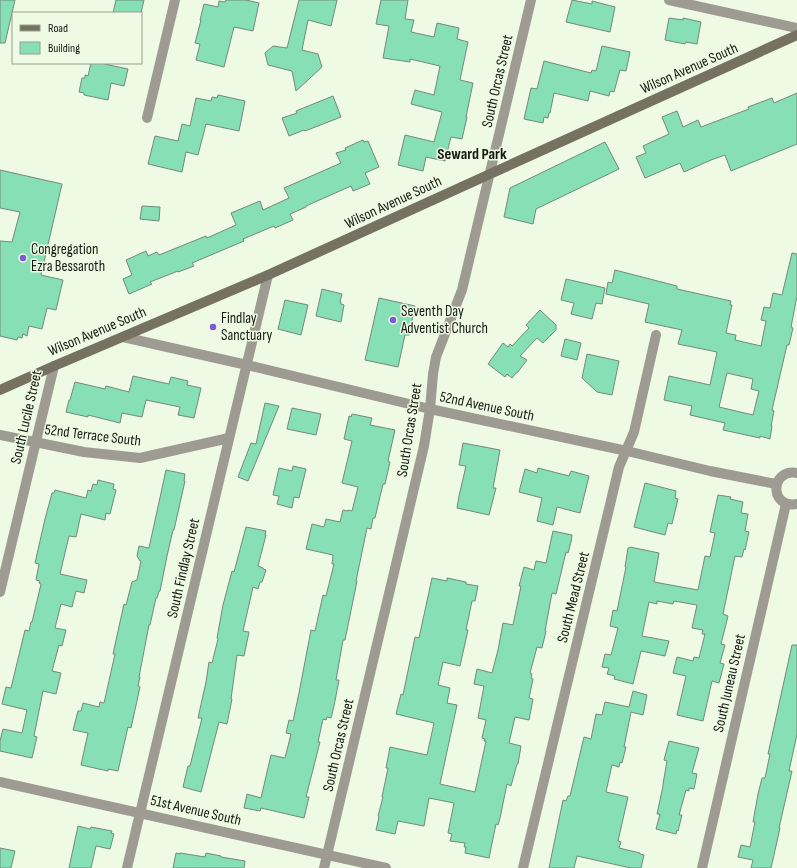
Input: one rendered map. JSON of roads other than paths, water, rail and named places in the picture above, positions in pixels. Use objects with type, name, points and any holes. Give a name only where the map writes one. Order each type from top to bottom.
[{"type":"main road","name":"Wilson Avenue South","points":[[0,390],[268,275],[797,35]]},
{"type":"street","points":[[147,118],[175,0]]},
{"type":"street","name":"South Orcas Street","points":[[324,868],[424,446],[436,357],[462,290],[531,0]]},
{"type":"street","points":[[669,0],[797,28]]},
{"type":"street","name":"South Findlay Street","points":[[127,868],[268,275]]},
{"type":"street","name":"South Mead Street","points":[[523,868],[619,467],[634,432],[656,335]]},
{"type":"street","name":"52nd Avenue South","points":[[123,337],[430,409],[627,451],[710,471],[776,484]]},
{"type":"street","name":"South Lucile Street","points":[[0,592],[54,366]]},
{"type":"street","name":"52nd Terrace South","points":[[0,434],[84,452],[140,458],[229,438]]},
{"type":"street","points":[[796,469],[782,476],[776,484],[776,488],[779,498],[786,504],[797,504]]},
{"type":"street","name":"South Juneau Street","points":[[702,868],[786,504]]},
{"type":"street","name":"51st Avenue South","points":[[0,782],[386,868]]},
{"type":"place","name":"Congregation Ezra Bessaroth","points":[[23,258]]},
{"type":"place","name":"Seventh Day Adventist Church","points":[[393,320]]},
{"type":"place","name":"Findlay Sanctuary","points":[[213,327]]},
{"type":"district","name":"Seward Park","points":[[472,153]]}]
